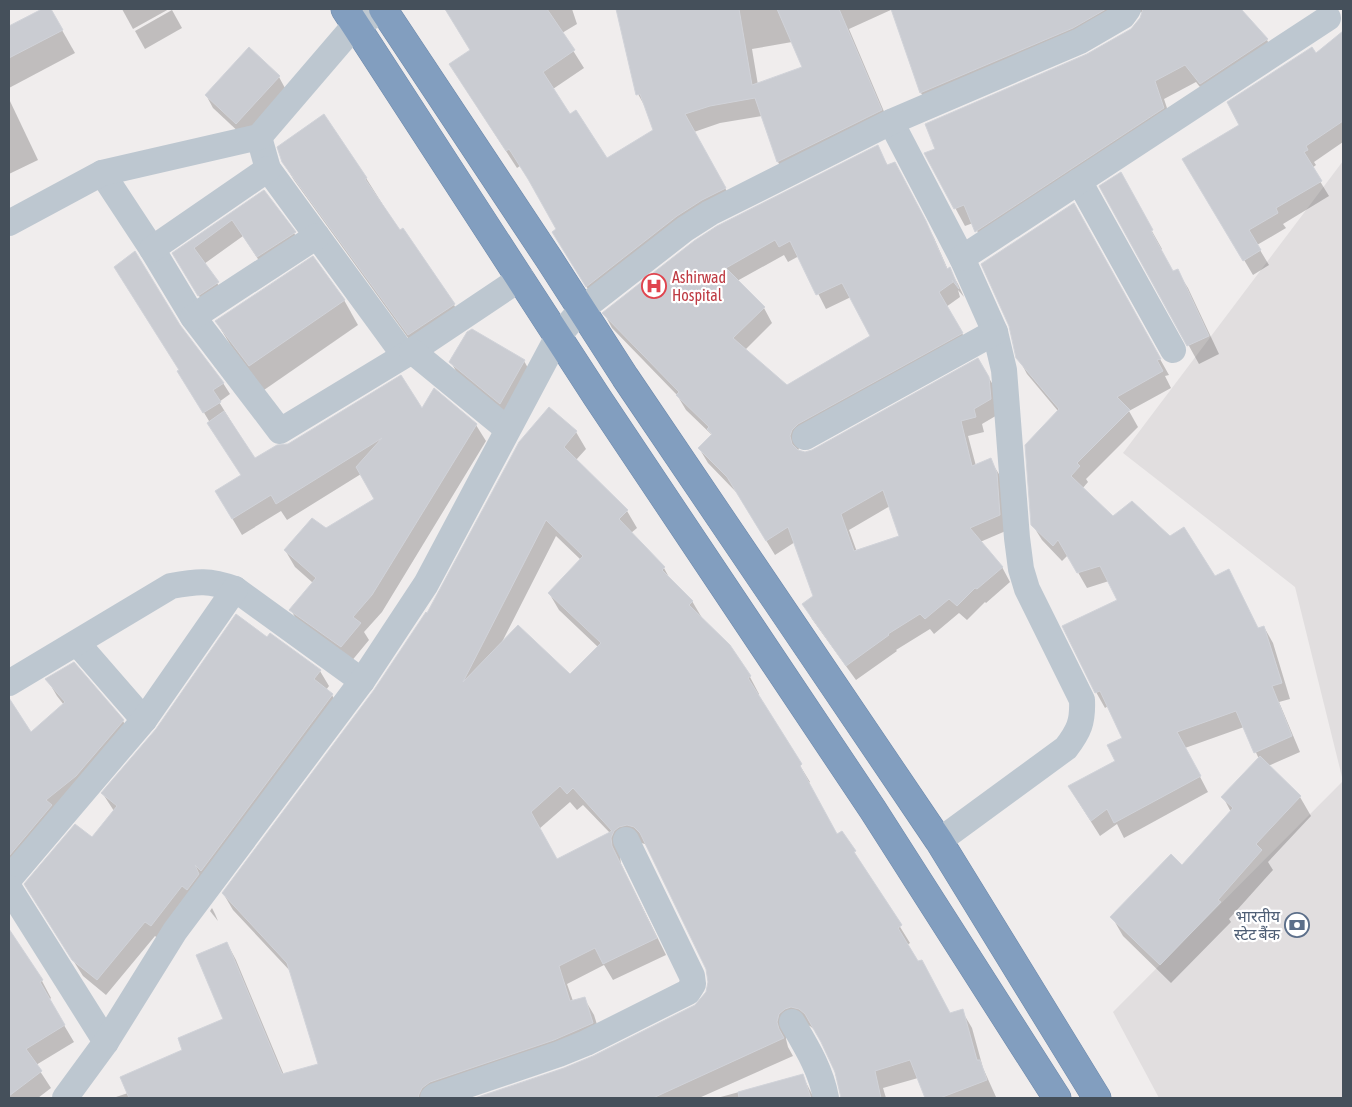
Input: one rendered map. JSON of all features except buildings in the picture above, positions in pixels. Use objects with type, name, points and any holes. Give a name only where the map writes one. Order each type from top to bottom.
[{"type":"highway","points":[[384,9],[549,259],[624,377],[939,841],[1097,1098]]},
{"type":"highway","points":[[350,17],[597,397],[873,810],[1057,1098]]},
{"type":"highway","points":[[597,397],[624,377]]},
{"type":"highway","points":[[873,810],[902,786]]},
{"type":"street","points":[[9,224],[102,173],[259,137],[350,17],[384,9]]},
{"type":"street","points":[[65,1098],[106,1042],[175,931],[362,681],[426,584],[558,336],[581,310],[685,229],[710,213],[890,122],[1080,41],[1123,16],[1128,9]]},
{"type":"street","points":[[962,258],[1328,18]]},
{"type":"street","points":[[890,122],[962,258],[995,332],[1004,370],[1016,538],[1021,570],[1027,589],[1082,700],[1082,718],[1076,735],[1066,748],[939,841]]},
{"type":"street","points":[[259,137],[268,169],[317,236],[408,353],[507,429]]},
{"type":"street","points":[[152,249],[268,169]]},
{"type":"street","points":[[102,173],[152,249],[193,317],[280,431],[408,353],[521,278]]},
{"type":"street","points":[[1079,181],[1173,350]]},
{"type":"street","points":[[193,317],[317,236]]},
{"type":"street","points":[[805,437],[995,332]]},
{"type":"street","points":[[9,683],[171,586],[198,581],[217,583],[235,589],[362,681]]},
{"type":"street","points":[[9,879],[144,720],[235,589]]},
{"type":"street","points":[[76,643],[144,720]]},
{"type":"street","points":[[433,1098],[586,1043],[688,992],[693,984],[692,976],[626,840]]},
{"type":"street","points":[[9,888],[106,1042]]},
{"type":"street","points":[[792,1022],[818,1070],[826,1098]]},
{"type":"shaded area","points":[[1343,161],[1343,781],[1295,587],[1123,453]]},
{"type":"shaded area","points":[[1343,781],[1343,1098],[1159,1098],[1113,1012]]},
{"type":"place","name":"Ashirwad Hospital","points":[[654,286]]},
{"type":"place","name":"भारतीय स्टेट बैंक","points":[[1297,925]]}]
